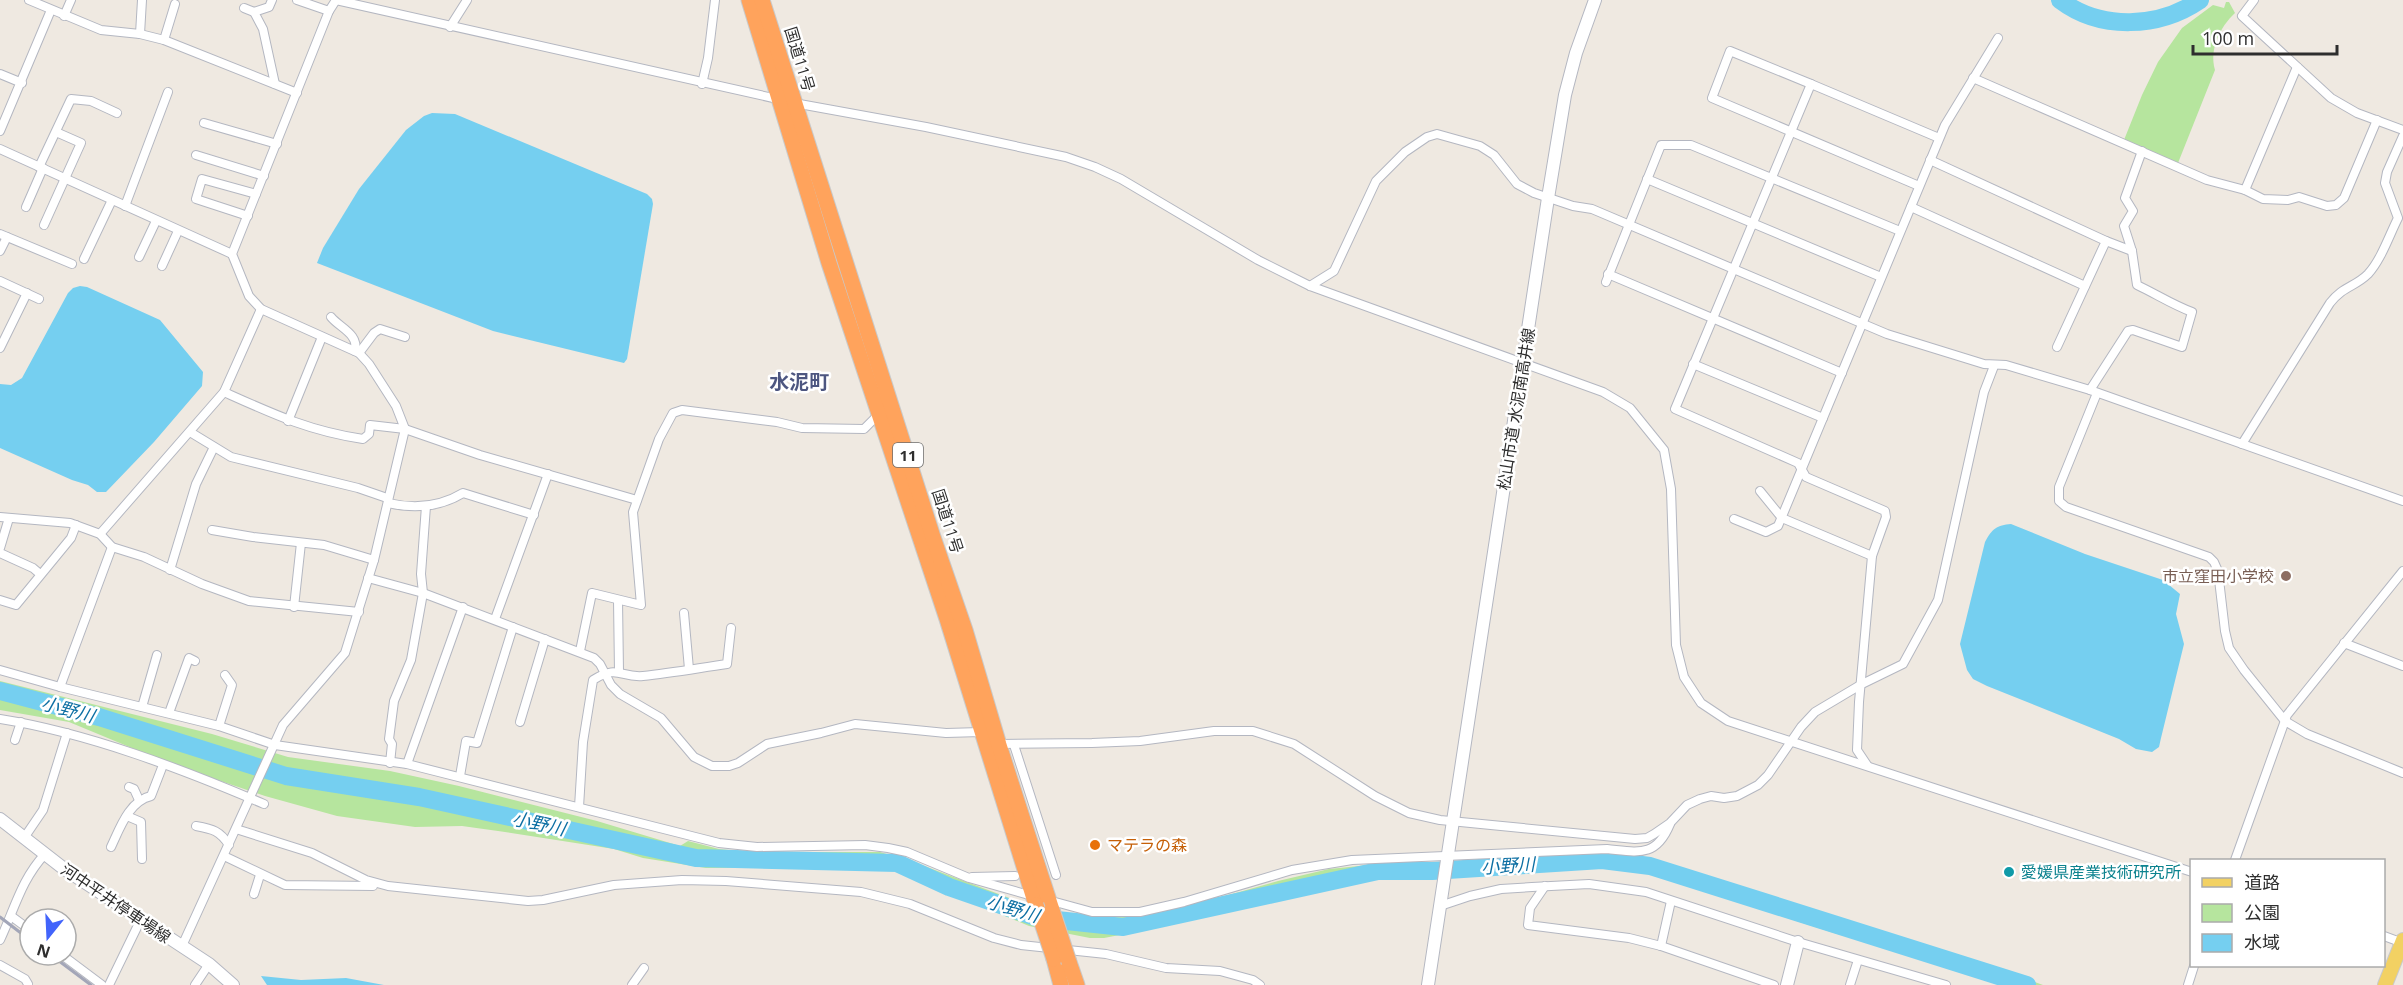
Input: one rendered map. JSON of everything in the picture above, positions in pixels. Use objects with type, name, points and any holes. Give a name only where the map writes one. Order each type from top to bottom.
[{"type":"highway","name":"国道11号","points":[[749,0],[788,101],[1007,745],[1061,985]]},
{"type":"highway","name":"国道11号","points":[[762,0],[829,263],[952,635],[981,732],[1043,903],[1077,985]]},
{"type":"main road","points":[[2385,985],[2403,942]]},
{"type":"street","points":[[29,0],[101,30],[140,34],[164,40],[297,93]]},
{"type":"street","points":[[64,16],[71,0]]},
{"type":"street","points":[[140,34],[142,0]]},
{"type":"street","points":[[244,8],[254,12],[269,7],[272,0]]},
{"type":"street","points":[[297,0],[329,11]]},
{"type":"street","points":[[182,946],[287,718],[345,653],[374,560],[405,429],[396,406],[369,364],[357,352],[261,309],[249,296],[232,254],[329,11],[336,0],[450,27],[627,64],[702,84],[926,127],[1066,158],[1095,167],[1121,179],[1258,260],[1310,286],[1603,392],[1630,408],[1664,450],[1671,489],[1676,645],[1684,676],[1701,703],[1728,721],[2190,871]]},
{"type":"street","points":[[450,27],[467,0]]},
{"type":"street","points":[[702,84],[708,58],[715,0]]},
{"type":"street","name":"松山市道 水泥南高井線","points":[[1428,985],[1548,198],[1566,95],[1576,53],[1595,0]]},
{"type":"street","points":[[2253,0],[2242,16],[2331,98],[2357,113],[2403,130]]},
{"type":"street","points":[[164,40],[176,4]]},
{"type":"street","points":[[0,131],[51,10]]},
{"type":"street","points":[[254,12],[263,29],[275,84]]},
{"type":"street","points":[[1734,519],[1766,532],[1778,526],[1939,138],[1998,38]]},
{"type":"street","points":[[1919,186],[1712,98],[1730,51],[1939,138]]},
{"type":"street","points":[[2245,190],[2297,67]]},
{"type":"street","points":[[0,74],[22,83]]},
{"type":"street","points":[[1973,78],[2206,180],[2245,190],[2263,199],[2288,200],[2299,197],[2319,204],[2336,205],[2343,198],[2377,120]]},
{"type":"street","points":[[1811,84],[1675,410],[1798,462],[1806,477],[1885,511],[1886,517],[1872,556],[1857,750],[1866,765]]},
{"type":"street","points":[[125,206],[168,92]]},
{"type":"street","points":[[26,207],[71,99],[91,101],[117,113]]},
{"type":"street","points":[[204,123],[277,144]]},
{"type":"street","points":[[44,225],[81,143],[56,132]]},
{"type":"street","points":[[1310,286],[1334,271],[1376,181],[1405,152],[1427,137],[1437,134],[1480,146],[1494,154],[1517,184],[1548,198],[1573,206],[1592,208],[1887,334],[1994,366],[2006,365],[2093,392],[2403,501]]},
{"type":"street","points":[[2242,444],[2336,294],[2361,280],[2373,268],[2400,220],[2385,183],[2387,172],[2403,136]]},
{"type":"street","points":[[1842,373],[1712,318],[1607,278],[1628,225],[1661,145],[1691,145],[1900,231]]},
{"type":"street","points":[[0,149],[232,254]]},
{"type":"street","points":[[2142,151],[2125,198],[2133,211],[2124,226],[2132,251],[2132,264],[2137,285],[2163,298],[2168,303],[2192,312],[2182,347],[2133,330],[2128,331],[2093,392],[2059,487],[2059,501],[2066,507],[2199,554],[2214,562],[2218,571],[2229,648],[2285,721],[2297,730],[2403,773]]},
{"type":"street","points":[[196,155],[264,176]]},
{"type":"street","points":[[1930,159],[2132,251]]},
{"type":"street","points":[[248,216],[196,199],[202,179],[256,195]]},
{"type":"street","points":[[1647,179],[1881,277]]},
{"type":"street","points":[[84,259],[112,200]]},
{"type":"street","points":[[1911,207],[2085,286]]},
{"type":"street","points":[[140,257],[156,221]]},
{"type":"street","points":[[162,266],[178,231]]},
{"type":"street","points":[[0,251],[3,235],[72,264]]},
{"type":"street","points":[[2058,347],[2106,241]]},
{"type":"street","points":[[0,282],[39,299]]},
{"type":"street","points":[[0,348],[27,293]]},
{"type":"street","points":[[100,534],[224,392],[261,309]]},
{"type":"street","points":[[331,317],[352,335],[356,341],[357,352]]},
{"type":"street","points":[[357,352],[380,328],[405,337]]},
{"type":"street","points":[[288,421],[322,337]]},
{"type":"street","points":[[1693,364],[1823,418]]},
{"type":"street","points":[[0,670],[219,726],[274,746],[407,764],[698,838],[740,846],[865,845],[907,852],[969,878],[1043,903],[1092,912],[1140,912],[1184,902],[1292,870],[1352,860],[1448,858],[1607,849],[1649,851],[1658,844],[1670,824],[1687,805],[1711,796],[1724,798],[1737,796],[1758,785],[1768,775],[1801,727],[1815,712],[1862,684],[1903,664],[1938,600],[1984,392],[1994,366]]},
{"type":"street","points":[[224,392],[288,421],[335,435],[363,439],[369,434],[370,425],[405,429],[480,455],[637,500]]},
{"type":"street","points":[[580,651],[592,593],[641,605],[637,576],[638,546],[633,512],[659,439],[673,413],[677,410],[758,419],[802,428],[864,429],[891,402]]},
{"type":"street","points":[[190,432],[231,457],[358,488],[405,507],[451,501],[464,494],[534,515]]},
{"type":"street","points":[[170,570],[196,484],[214,447]]},
{"type":"street","points":[[495,619],[548,474]]},
{"type":"street","points":[[1760,490],[1782,518],[1872,556]]},
{"type":"street","points":[[390,763],[392,744],[389,739],[394,701],[411,660],[423,593],[421,563],[426,506]]},
{"type":"street","points":[[0,548],[5,518],[70,523],[100,534],[112,547],[144,557],[210,588],[249,601],[359,612]]},
{"type":"street","points":[[0,600],[16,605],[71,538],[76,525]]},
{"type":"street","points":[[212,530],[324,545],[374,560]]},
{"type":"street","points":[[294,606],[301,543]]},
{"type":"street","points":[[60,687],[112,547]]},
{"type":"street","points":[[0,554],[33,568],[40,574]]},
{"type":"street","points":[[2236,859],[2290,711],[2403,571]]},
{"type":"street","points":[[368,578],[463,607],[594,658],[611,685],[620,694],[661,718],[694,757],[712,766],[729,766],[767,744],[855,724],[946,733],[981,732],[1007,745],[1121,742],[1214,730],[1253,731],[1294,744],[1375,796],[1409,813],[1453,821],[1635,839],[1647,838],[1670,824]]},
{"type":"street","points":[[618,600],[619,672]]},
{"type":"street","points":[[407,764],[463,607]]},
{"type":"street","points":[[684,613],[689,669]]},
{"type":"street","points":[[460,776],[466,741],[477,743],[513,627]]},
{"type":"street","points":[[579,807],[583,742],[593,680],[605,673],[619,672],[639,676],[727,664],[731,628]]},
{"type":"street","points":[[520,722],[545,639]]},
{"type":"street","points":[[2344,643],[2403,666]]},
{"type":"street","points":[[142,707],[157,655]]},
{"type":"street","points":[[169,713],[189,658],[195,661]]},
{"type":"street","points":[[219,726],[232,685],[225,675]]},
{"type":"street","points":[[0,719],[67,733],[163,765],[251,797],[264,804]]},
{"type":"street","points":[[15,741],[21,722]]},
{"type":"street","points":[[24,838],[43,810],[67,733]]},
{"type":"street","points":[[1007,745],[1056,875]]},
{"type":"street","points":[[111,847],[127,816],[139,800],[152,796],[163,765]]},
{"type":"street","points":[[129,787],[134,789],[139,800]]},
{"type":"street","points":[[127,816],[141,822],[142,859]]},
{"type":"street","name":"河中平井停車場線","points":[[0,819],[45,854],[209,964],[233,985]]},
{"type":"street","points":[[196,826],[215,829],[229,845]]},
{"type":"street","points":[[236,830],[312,853],[366,880],[388,886]]},
{"type":"street","points":[[0,940],[23,883],[30,870],[45,854]]},
{"type":"street","points":[[224,856],[285,885],[388,886],[528,902],[614,885],[682,880],[861,892],[910,904],[993,938],[1021,945],[1106,954],[1167,968],[1220,971],[1253,980],[1260,985]]},
{"type":"street","points":[[254,894],[260,875]]},
{"type":"street","points":[[969,878],[1015,876]]},
{"type":"street","points":[[1440,906],[1501,889],[1545,886],[1589,884],[1646,892],[1798,942],[1946,985]]},
{"type":"street","points":[[1545,886],[1530,908],[1528,925],[1629,938],[1661,946],[1774,985]]},
{"type":"street","points":[[1661,946],[1671,901]]},
{"type":"street","points":[[10,916],[18,922]]},
{"type":"street","points":[[109,985],[141,919]]},
{"type":"street","points":[[2385,936],[2403,942]]},
{"type":"street","points":[[1787,985],[1798,942]]},
{"type":"street","points":[[1850,985],[1858,960]]},
{"type":"street","points":[[195,985],[209,964]]},
{"type":"street","points":[[0,965],[25,979],[28,984]]},
{"type":"street","points":[[78,967],[102,985]]},
{"type":"street","points":[[2188,985],[2194,967]]},
{"type":"street","points":[[632,985],[644,968]]},
{"type":"street","points":[[1911,985],[1914,976]]},
{"type":"green space","points":[[2226,2],[2229,2],[2235,13],[2217,39],[2213,54],[2215,70],[2178,163],[2124,140],[2158,62],[2182,28],[2213,5],[2224,8]]},
{"type":"green space","points":[[0,681],[212,734],[288,757],[390,771],[459,786],[597,821],[680,846],[688,841],[719,849],[748,852],[880,852],[919,864],[1020,902],[1072,917],[1154,916],[1329,869],[1409,861],[1420,864],[1624,854],[1643,857],[1823,917],[1970,959],[2043,985],[2006,985],[1664,878],[1611,867],[1421,877],[1408,880],[1361,880],[1281,894],[1270,900],[1269,897],[1156,928],[1104,938],[1090,938],[1029,926],[885,866],[859,864],[815,867],[706,868],[643,858],[614,849],[498,831],[462,826],[415,827],[337,816],[265,796],[173,765],[69,722],[0,710]]},
{"type":"water","points":[[432,113],[455,114],[647,194],[652,199],[627,359],[624,363],[493,331],[317,263],[323,248],[359,189],[406,130],[424,116]]},
{"type":"water","points":[[80,286],[87,287],[160,320],[203,372],[202,386],[154,442],[106,492],[97,492],[88,485],[0,448],[0,384],[11,385],[22,378],[68,293]]},
{"type":"water","points":[[2011,524],[2085,554],[2163,580],[2180,594],[2176,614],[2184,644],[2159,747],[2152,752],[2136,749],[2119,739],[1987,686],[1973,679],[1967,670],[1960,644],[1985,542],[1995,528]]},
{"type":"water","points":[[261,976],[301,980],[346,978],[384,985],[267,985]]},
{"type":"waterway","points":[[2060,0],[2093,17],[2130,22],[2167,16],[2200,0]]},
{"type":"waterway","name":"小野川","points":[[0,691],[99,717],[286,776],[419,797],[696,858],[897,863],[949,887],[1038,918],[1123,927],[1378,871],[1432,871],[1602,860],[1650,866],[2027,985]]},
{"type":"railway","points":[[0,917],[18,931]]},
{"type":"railway","points":[[67,967],[91,985]]},
{"type":"place","name":"市立窪田小学校","points":[[2286,576]]},
{"type":"place","name":"マテラの森","points":[[1095,845]]},
{"type":"place","name":"愛媛県産業技術研究所","points":[[2009,872]]},
{"type":"district","name":"水泥町","points":[[799,381]]}]
